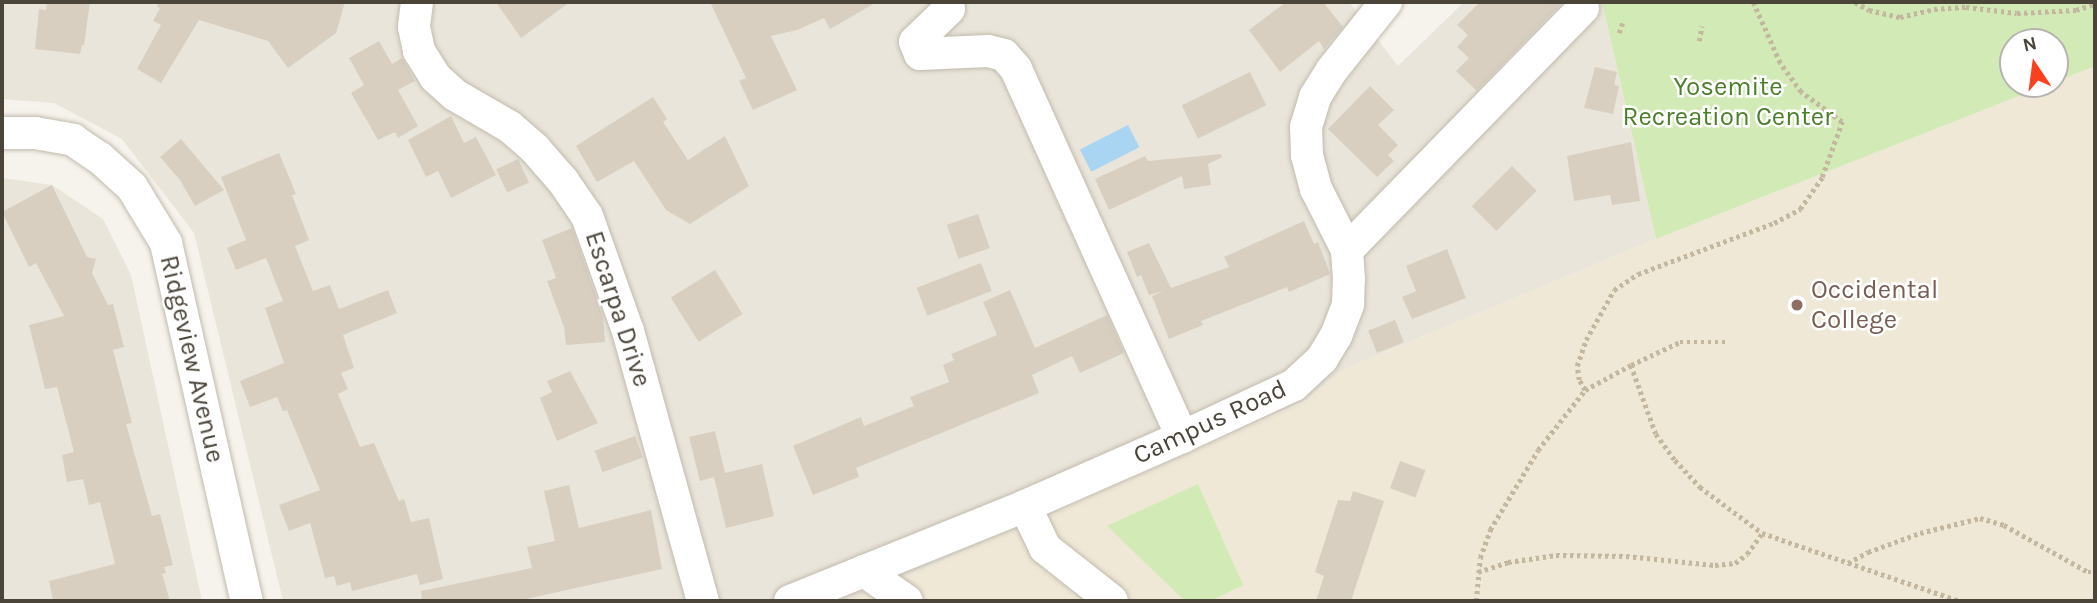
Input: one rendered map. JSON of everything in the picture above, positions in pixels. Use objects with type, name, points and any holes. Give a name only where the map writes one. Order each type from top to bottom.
[{"type":"street","name":"Escarpa Drive","points":[[417,2],[414,27],[419,51],[435,78],[455,95],[510,127],[535,149],[563,181],[587,216],[628,331],[703,601]]},
{"type":"street","points":[[1386,2],[1332,70],[1315,97],[1306,127],[1307,155],[1316,189],[1347,250],[1583,8]]},
{"type":"street","points":[[949,9],[915,42],[920,54],[988,51],[1004,55],[1016,69],[1182,437]]},
{"type":"street","name":"Ridgeview Avenue","points":[[2,133],[36,133],[74,140],[100,158],[132,187],[166,243],[247,601]]},
{"type":"street","name":"Campus Road","points":[[790,601],[1025,506],[1294,385],[1322,359],[1336,336],[1348,304],[1347,250]]},
{"type":"street","points":[[1025,506],[1045,548],[1112,601]]},
{"type":"street","points":[[864,571],[908,601]]},
{"type":"path","points":[[1585,390],[1578,380],[1577,366],[1586,340],[1614,290],[1638,274],[1783,219],[1800,209],[1822,177],[1842,121],[1801,92],[1780,63],[1753,2]]},
{"type":"path","points":[[1855,2],[1869,10],[1900,17],[1934,9],[1966,7],[2017,13],[2076,10],[2095,4]]},
{"type":"path","points":[[1619,33],[1623,21]]},
{"type":"path","points":[[1699,40],[1702,26]]},
{"type":"path","points":[[1476,601],[1478,572],[1490,530],[1538,450],[1585,390],[1681,342],[1728,342]]},
{"type":"path","points":[[1631,365],[1656,434],[1675,460],[1700,487],[1762,533],[1959,601]]},
{"type":"path","points":[[1847,563],[1868,552],[1920,533],[1980,518],[2004,525],[2078,566],[2095,572]]},
{"type":"path","points":[[1478,572],[1508,562],[1556,555],[1626,556],[1714,565],[1735,563],[1747,554],[1762,533]]},
{"type":"shaded area","points":[[2,2],[1349,2],[1398,66],[1464,2],[1602,2],[1656,239],[1340,371],[1307,400],[851,601],[283,601],[194,233],[122,139],[54,103],[2,99]]},
{"type":"shaded area","name":"Occidental College","points":[[2095,66],[2095,601],[851,601],[1307,401],[1340,371],[1656,239],[2014,98],[2069,98],[2069,76]]},
{"type":"shaded area","points":[[2,178],[52,185],[103,219],[131,275],[202,601],[2,601]]},
{"type":"green space","name":"Yosemite Recreation Center","points":[[1602,2],[2095,2],[2095,66],[2069,76],[2069,28],[1999,28],[1999,98],[2014,98],[1656,239]]},
{"type":"green space","points":[[1198,484],[1243,585],[1210,601],[1185,601],[1107,526]]},
{"type":"water","points":[[1128,125],[1139,147],[1091,172],[1080,150]]},
{"type":"building","points":[[47,2],[90,2],[84,45],[80,54],[35,49],[39,9],[46,10]]},
{"type":"building","points":[[158,2],[345,2],[336,33],[288,68],[268,41],[199,20],[161,83],[137,69],[161,25],[153,21],[160,8],[157,7]]},
{"type":"building","points":[[496,2],[570,2],[521,38]]},
{"type":"building","points":[[710,2],[877,2],[830,29],[824,18],[797,30],[771,36],[797,90],[753,110],[739,81],[746,78]]},
{"type":"building","points":[[1286,2],[1323,2],[1343,27],[1324,49],[1319,41],[1280,72],[1249,30]]},
{"type":"building","points":[[1480,2],[1563,2],[1477,91],[1456,71],[1469,58],[1457,47],[1468,35],[1457,25]]},
{"type":"building","points":[[379,41],[392,64],[402,58],[415,81],[398,90],[418,126],[398,138],[395,132],[378,140],[351,93],[364,85],[349,58]]},
{"type":"building","points":[[1595,67],[1617,72],[1614,85],[1619,86],[1613,114],[1584,108]]},
{"type":"building","points":[[1250,72],[1266,105],[1198,139],[1182,105]]},
{"type":"building","points":[[1370,86],[1394,110],[1378,125],[1398,145],[1388,155],[1394,161],[1377,177],[1328,129]]},
{"type":"building","points":[[653,97],[667,119],[663,122],[688,160],[725,136],[749,186],[690,224],[666,210],[634,161],[597,182],[576,146]]},
{"type":"building","points":[[451,116],[464,143],[476,137],[496,175],[451,198],[438,171],[426,177],[408,140]]},
{"type":"building","points":[[181,139],[224,190],[195,206],[180,180],[160,157]]},
{"type":"building","points":[[1631,142],[1640,201],[1612,205],[1610,195],[1574,201],[1567,156]]},
{"type":"building","points":[[279,153],[296,194],[292,195],[309,240],[295,246],[313,291],[330,285],[339,309],[388,290],[397,313],[343,335],[354,368],[341,373],[348,389],[338,394],[360,447],[374,443],[399,501],[404,499],[411,522],[429,518],[443,579],[420,585],[417,574],[352,591],[350,582],[337,586],[334,576],[325,578],[310,523],[289,531],[279,505],[320,490],[287,410],[283,411],[277,397],[250,407],[240,381],[284,363],[265,308],[283,301],[266,258],[236,270],[227,248],[246,240],[221,177]]},
{"type":"building","points":[[1221,154],[1222,157],[1208,164],[1211,185],[1184,189],[1182,176],[1109,210],[1095,179],[1145,156],[1148,161]]},
{"type":"building","points":[[518,159],[529,183],[507,193],[496,169]]},
{"type":"building","points":[[1512,166],[1537,191],[1496,231],[1472,206]]},
{"type":"building","points":[[52,185],[87,257],[96,259],[92,273],[108,305],[113,304],[124,347],[113,350],[132,423],[126,424],[152,516],[160,514],[173,565],[164,567],[166,573],[162,574],[170,601],[53,601],[49,581],[115,564],[100,502],[89,505],[83,479],[67,482],[62,455],[74,452],[57,387],[45,389],[29,325],[64,316],[36,263],[29,267],[2,212]]},
{"type":"building","points":[[978,214],[990,248],[959,259],[947,225]]},
{"type":"building","points":[[1304,221],[1314,244],[1318,242],[1330,274],[1289,292],[1287,287],[1201,321],[1203,325],[1169,339],[1152,296],[1163,291],[1149,295],[1141,275],[1137,277],[1127,252],[1149,243],[1171,288],[1229,267],[1224,257]]},
{"type":"building","points":[[572,228],[603,317],[605,342],[566,345],[564,327],[547,281],[556,278],[542,240]]},
{"type":"building","points":[[1447,249],[1466,298],[1412,319],[1402,297],[1416,291],[1406,266]]},
{"type":"building","points":[[981,263],[992,291],[927,316],[917,288]]},
{"type":"building","points":[[715,270],[743,314],[698,342],[671,298]]},
{"type":"building","points":[[1010,290],[1035,348],[1107,315],[1124,353],[1080,373],[1072,356],[1032,375],[1039,393],[856,468],[859,477],[813,495],[793,446],[861,417],[864,426],[914,406],[910,397],[949,382],[943,365],[954,360],[951,354],[997,335],[983,302]]},
{"type":"building","points":[[1395,320],[1404,342],[1377,353],[1368,331]]},
{"type":"building","points":[[570,371],[598,423],[557,441],[540,398],[552,392],[547,381]]},
{"type":"building","points":[[715,431],[725,473],[762,464],[774,516],[726,528],[714,477],[700,481],[689,437]]},
{"type":"building","points":[[635,436],[643,458],[602,472],[595,451]]},
{"type":"building","points":[[1400,461],[1425,470],[1415,497],[1390,488]]},
{"type":"building","points":[[569,485],[579,528],[651,510],[662,569],[517,601],[422,601],[421,591],[532,568],[527,547],[555,541],[544,491]]},
{"type":"building","points":[[1353,491],[1384,501],[1351,601],[1316,601],[1324,576],[1315,572],[1338,500],[1350,501]]},
{"type":"place","name":"Occidental College","points":[[1797,305]]}]
